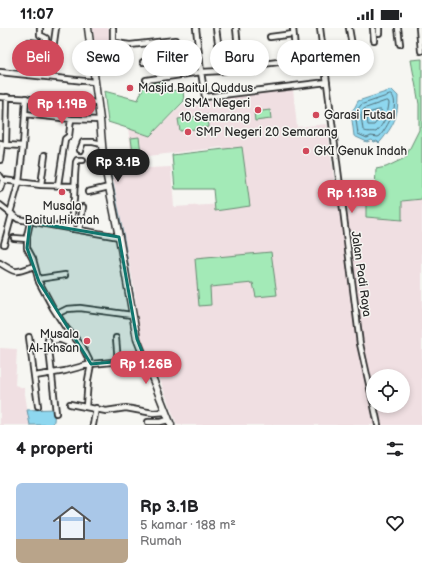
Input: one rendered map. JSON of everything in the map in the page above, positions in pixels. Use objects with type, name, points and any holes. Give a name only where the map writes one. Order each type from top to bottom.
[{"type":"street","points":[[40,28],[40,35],[46,38],[46,40]]},
{"type":"street","points":[[55,40],[56,28]]},
{"type":"street","points":[[88,28],[100,120],[103,157],[120,237],[132,315],[137,339],[170,422],[148,422]]},
{"type":"street","points":[[113,28],[114,43],[130,45],[142,43]]},
{"type":"street","points":[[196,28],[197,40]]},
{"type":"street","points":[[216,28],[218,40]]},
{"type":"street","points":[[236,28],[237,40]]},
{"type":"street","points":[[293,28],[294,40]]},
{"type":"street","name":"Jalan Padi Raya","points":[[320,28],[321,40]]},
{"type":"street","points":[[349,28],[351,40]]},
{"type":"street","points":[[373,28],[374,40]]},
{"type":"street","points":[[398,28],[400,44]]},
{"type":"street","points":[[418,28],[421,51]]},
{"type":"street","points":[[270,37],[293,34]]},
{"type":"street","points":[[0,72],[12,73]]},
{"type":"street","points":[[42,76],[94,82]]},
{"type":"street","points":[[146,80],[174,76]]},
{"type":"street","points":[[202,76],[205,97],[327,82]]},
{"type":"street","name":"Jalan Padi Raya","points":[[326,76],[360,344],[366,371]]},
{"type":"street","points":[[0,97],[98,103]]},
{"type":"street","points":[[0,160],[7,97]]},
{"type":"street","points":[[4,244],[19,182],[26,98]]},
{"type":"street","points":[[25,114],[71,119],[100,120]]},
{"type":"street","points":[[58,185],[65,139],[69,136],[71,119]]},
{"type":"street","points":[[80,150],[83,142],[102,144]]},
{"type":"street","points":[[2,144],[23,146]]},
{"type":"street","points":[[42,185],[45,155]]},
{"type":"street","points":[[70,229],[75,186],[74,175],[77,160],[83,160]]},
{"type":"street","points":[[0,189],[2,178],[42,185],[75,186]]},
{"type":"street","points":[[88,192],[109,187]]},
{"type":"street","points":[[0,205],[18,219],[120,237]]},
{"type":"street","points":[[79,230],[83,207]]},
{"type":"street","points":[[30,222],[27,248],[33,259],[38,278],[47,298],[66,328],[82,346],[91,364],[86,407]]},
{"type":"street","points":[[14,238],[27,239]]},
{"type":"street","points":[[0,263],[15,272],[34,266]]},
{"type":"street","points":[[38,278],[65,275]]},
{"type":"street","points":[[57,314],[67,309],[80,308],[132,315]]},
{"type":"street","points":[[29,337],[38,406]]},
{"type":"street","points":[[116,338],[118,362]]},
{"type":"street","points":[[48,340],[56,413]]},
{"type":"street","points":[[49,348],[60,346],[64,348]]},
{"type":"street","points":[[34,376],[91,364],[145,359]]},
{"type":"street","points":[[70,404],[108,411],[126,408],[153,412],[166,412]]},
{"type":"street","points":[[93,425],[96,408]]},
{"type":"street","points":[[375,413],[378,425]]},
{"type":"highlighted area","points":[[30,222],[119,237],[137,339],[145,359],[91,364],[39,282],[27,248]]},
{"type":"shaded area","points":[[93,28],[112,28],[111,40],[94,40]]},
{"type":"shaded area","points":[[293,89],[297,127],[327,124],[335,187],[363,188],[366,192],[366,217],[402,220],[402,201],[422,199],[422,425],[177,425],[160,380],[149,359],[140,335],[134,288],[112,173],[128,169],[171,167],[174,207],[224,204],[218,149],[224,147],[132,158],[128,128],[150,136],[183,104],[218,101],[219,108],[219,99]]},
{"type":"shaded area","points":[[0,348],[17,349],[15,385],[24,388],[30,425],[0,425]]},
{"type":"green space","points":[[422,59],[422,199],[402,201],[402,220],[366,217],[366,192],[375,191],[376,169],[386,167],[405,158],[419,130],[419,104],[411,60]]},
{"type":"green space","points":[[155,81],[164,81],[166,91],[183,90],[184,101],[150,136],[108,122],[104,91],[138,100],[144,86]]},
{"type":"green space","points":[[270,110],[271,119],[255,121],[254,112]]},
{"type":"green space","points":[[208,115],[209,127],[180,131],[178,119]]},
{"type":"green space","points":[[139,137],[141,153],[133,154],[131,138]]},
{"type":"green space","points":[[242,147],[250,206],[215,211],[213,189],[175,189],[172,155]]},
{"type":"green space","points":[[271,252],[277,295],[256,297],[253,283],[210,287],[211,305],[199,306],[195,259]]},
{"type":"water","points":[[392,90],[398,96],[396,115],[392,125],[381,141],[379,143],[372,140],[367,142],[354,136],[351,112],[358,101]]},
{"type":"water","points":[[55,409],[53,423],[55,425],[30,425],[27,410]]},
{"type":"waterway","points":[[91,28],[93,40]]},
{"type":"waterway","points":[[105,142],[124,239],[137,322]]},
{"type":"waterway","points":[[140,337],[146,354]]},
{"type":"waterway","points":[[167,407],[174,425]]},
{"type":"place","name":"Masjid Baitul Quddus","points":[[130,88]]},
{"type":"place","name":"SMA Negeri 10 Semarang","points":[[258,110]]},
{"type":"place","name":"Garasi Futsal","points":[[316,115]]},
{"type":"place","name":"SMP Negeri 20 Semarang","points":[[188,132]]},
{"type":"place","name":"GKI Genuk Indah","points":[[306,151]]},
{"type":"place","name":"Musala Baitul Hikmah","points":[[62,192]]},
{"type":"place","name":"Musala Al-Ikhsan","points":[[87,341]]}]
